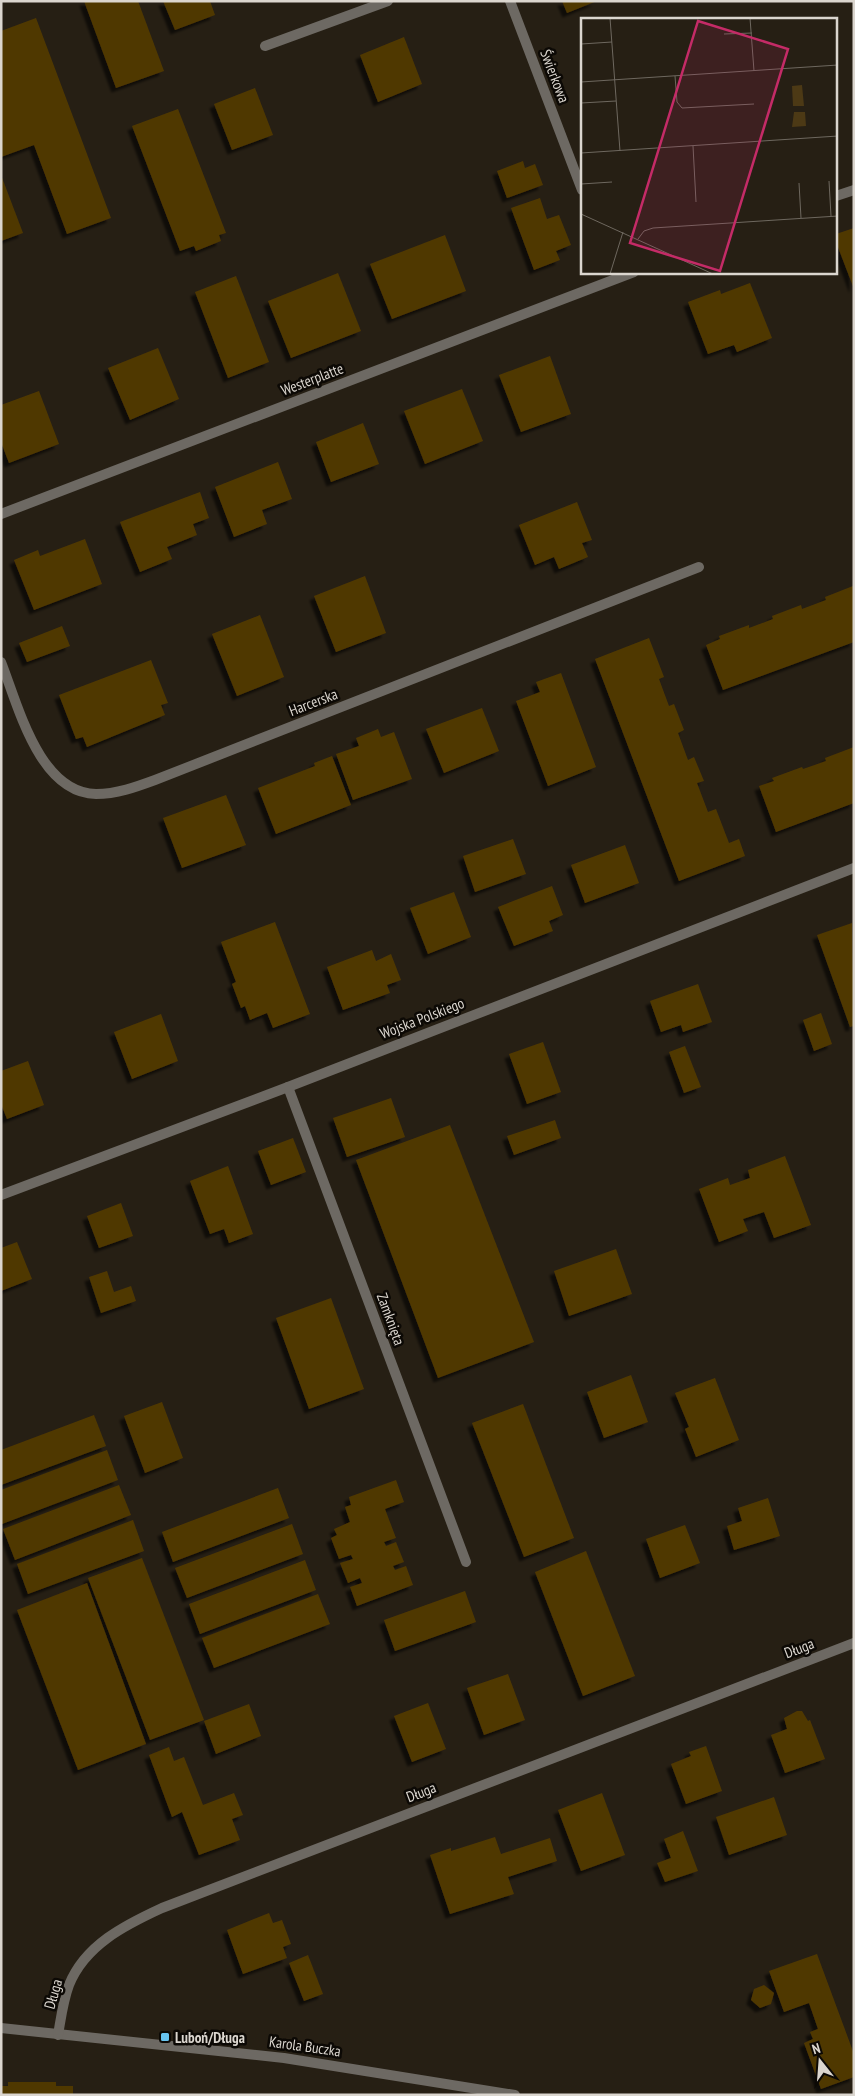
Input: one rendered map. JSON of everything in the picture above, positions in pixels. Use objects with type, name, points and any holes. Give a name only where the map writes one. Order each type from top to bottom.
[{"type":"street","points":[[265,46],[388,1]]},
{"type":"street","name":"Świerkowa","points":[[510,1],[581,187]]},
{"type":"street","points":[[838,195],[854,190]]},
{"type":"street","name":"Westerplatte","points":[[1,514],[615,276]]},
{"type":"street","name":"Harcerska","points":[[1,662],[36,749],[54,775],[64,784],[79,791],[94,794],[113,793],[164,777],[699,567]]},
{"type":"street","name":"Wojska Polskiego","points":[[1,1195],[288,1087],[854,868]]},
{"type":"street","name":"Zamknięta","points":[[288,1087],[466,1562]]},
{"type":"street","name":"Długa","points":[[58,2035],[64,1998],[77,1970],[88,1955],[106,1937],[132,1922],[162,1908],[854,1643]]},
{"type":"street","name":"Karola Buczka","points":[[1,2028],[284,2058],[515,2095]]},
{"type":"building","points":[[84,1],[138,1],[164,71],[116,88]]},
{"type":"building","points":[[163,1],[210,1],[215,15],[175,30]]},
{"type":"building","points":[[562,1],[597,1],[567,13]]},
{"type":"building","points":[[36,18],[111,218],[67,234],[34,145],[1,157],[1,31]]},
{"type":"building","points":[[404,37],[422,84],[378,102],[360,55]]},
{"type":"building","points":[[255,88],[273,135],[232,150],[214,104]]},
{"type":"building","points":[[178,109],[226,233],[219,235],[221,241],[196,251],[194,246],[180,251],[132,126]]},
{"type":"building","points":[[523,161],[525,168],[535,164],[543,185],[507,198],[497,171]]},
{"type":"building","points":[[1,175],[23,233],[1,241]]},
{"type":"building","points":[[540,198],[547,219],[559,215],[571,245],[556,251],[560,260],[534,270],[511,208]]},
{"type":"building","points":[[854,228],[854,289],[838,247],[838,233]]},
{"type":"building","points":[[445,235],[466,291],[392,319],[370,264]]},
{"type":"building","points":[[338,273],[361,331],[291,358],[268,301]]},
{"type":"building","points":[[236,276],[269,362],[228,378],[195,292]]},
{"type":"building","points":[[750,283],[772,338],[737,352],[734,345],[708,354],[688,302],[720,290],[721,294]]},
{"type":"building","points":[[158,348],[179,399],[130,420],[108,368]]},
{"type":"building","points":[[550,356],[571,414],[521,432],[499,375]]},
{"type":"building","points":[[462,389],[483,441],[425,464],[404,411]]},
{"type":"building","points":[[39,391],[59,444],[9,463],[1,442],[1,405]]},
{"type":"building","points":[[363,423],[379,464],[331,482],[316,442]]},
{"type":"building","points":[[278,462],[292,499],[262,510],[267,524],[234,537],[215,487]]},
{"type":"building","points":[[200,492],[209,518],[193,524],[197,535],[167,547],[172,559],[140,572],[120,522]]},
{"type":"building","points":[[577,502],[592,540],[582,543],[588,557],[559,569],[554,557],[535,565],[519,525]]},
{"type":"building","points":[[85,539],[102,584],[34,610],[14,560],[38,550],[40,556]]},
{"type":"building","points":[[365,576],[386,633],[336,652],[314,596]]},
{"type":"building","points":[[853,586],[854,642],[723,690],[706,645],[720,639],[719,636],[773,619],[772,616],[801,605],[802,609],[826,600],[825,597]]},
{"type":"building","points":[[260,615],[284,677],[237,696],[212,634]]},
{"type":"building","points":[[62,626],[70,646],[27,662],[19,643]]},
{"type":"building","points":[[649,638],[664,677],[659,679],[669,706],[674,704],[684,730],[678,733],[688,760],[694,757],[704,781],[697,783],[708,812],[716,809],[729,843],[739,839],[745,856],[679,881],[595,659]]},
{"type":"building","points":[[151,660],[168,703],[161,705],[165,715],[87,747],[83,737],[76,739],[59,695]]},
{"type":"building","points":[[561,673],[596,767],[548,786],[516,701],[540,692],[536,682]]},
{"type":"building","points":[[482,708],[499,751],[444,773],[426,729]]},
{"type":"building","points":[[378,729],[381,737],[394,732],[412,779],[353,800],[336,754],[359,746],[356,738]]},
{"type":"building","points":[[854,747],[854,803],[776,832],[759,786],[774,781],[772,778],[826,761],[825,758]]},
{"type":"building","points":[[332,756],[351,805],[276,834],[258,788],[315,766],[314,763]]},
{"type":"building","points":[[226,795],[246,845],[182,868],[163,818]]},
{"type":"building","points":[[513,839],[526,874],[475,892],[463,856]]},
{"type":"building","points":[[625,845],[639,883],[585,903],[571,865]]},
{"type":"building","points":[[552,886],[563,915],[549,921],[553,931],[514,946],[498,907]]},
{"type":"building","points":[[454,892],[471,937],[428,954],[410,908]]},
{"type":"building","points":[[275,922],[310,1014],[273,1028],[267,1013],[250,1020],[245,1006],[241,1008],[232,984],[236,982],[221,942]]},
{"type":"building","points":[[852,923],[854,1026],[850,1027],[817,935]]},
{"type":"building","points":[[372,950],[376,961],[391,954],[401,980],[387,985],[390,993],[343,1010],[327,967]]},
{"type":"building","points":[[698,984],[712,1022],[683,1032],[681,1025],[661,1032],[650,1001]]},
{"type":"building","points":[[821,1013],[832,1044],[814,1051],[803,1020]]},
{"type":"building","points":[[161,1014],[178,1061],[132,1079],[114,1032]]},
{"type":"building","points":[[543,1042],[561,1092],[527,1104],[509,1054]]},
{"type":"building","points":[[685,1046],[701,1087],[684,1093],[669,1052]]},
{"type":"building","points":[[28,1061],[44,1105],[7,1119],[1,1104],[1,1071]]},
{"type":"building","points":[[391,1098],[405,1137],[347,1157],[333,1118]]},
{"type":"building","points":[[555,1120],[561,1138],[514,1155],[507,1136]]},
{"type":"building","points":[[450,1125],[534,1342],[438,1378],[356,1160]]},
{"type":"building","points":[[293,1138],[306,1172],[271,1185],[258,1151]]},
{"type":"building","points":[[785,1156],[811,1225],[774,1238],[764,1212],[743,1219],[748,1231],[719,1242],[699,1189],[728,1178],[730,1185],[750,1178],[748,1170]]},
{"type":"building","points":[[228,1166],[253,1234],[229,1243],[224,1229],[210,1234],[190,1181]]},
{"type":"building","points":[[121,1203],[133,1236],[99,1248],[87,1216]]},
{"type":"building","points":[[17,1242],[32,1279],[1,1291],[1,1248]]},
{"type":"building","points":[[616,1249],[632,1294],[569,1316],[554,1271]]},
{"type":"building","points":[[107,1271],[114,1292],[131,1286],[136,1301],[101,1313],[89,1277]]},
{"type":"building","points":[[331,1298],[364,1389],[309,1409],[276,1318]]},
{"type":"building","points":[[631,1375],[648,1422],[604,1438],[587,1392]]},
{"type":"building","points":[[715,1378],[739,1440],[696,1457],[685,1429],[689,1427],[675,1393]]},
{"type":"building","points":[[162,1402],[183,1458],[145,1473],[124,1416]]},
{"type":"building","points":[[523,1404],[574,1538],[524,1557],[472,1423]]},
{"type":"building","points":[[94,1415],[106,1446],[1,1485],[1,1450]]},
{"type":"building","points":[[107,1450],[118,1480],[2,1524],[1,1490]]},
{"type":"building","points":[[396,1480],[404,1502],[385,1509],[396,1538],[384,1542],[386,1546],[396,1542],[404,1562],[393,1566],[395,1570],[406,1566],[413,1585],[357,1606],[350,1587],[362,1583],[360,1578],[348,1583],[340,1563],[353,1559],[351,1555],[339,1559],[331,1538],[337,1535],[334,1529],[350,1522],[345,1507],[351,1505],[349,1497]]},
{"type":"building","points":[[119,1485],[131,1515],[15,1560],[3,1529]]},
{"type":"building","points":[[278,1488],[289,1518],[173,1562],[162,1532]]},
{"type":"building","points":[[768,1498],[780,1536],[734,1550],[727,1526],[742,1521],[738,1508]]},
{"type":"building","points":[[133,1520],[144,1551],[28,1594],[17,1564]]},
{"type":"building","points":[[292,1524],[303,1554],[187,1598],[175,1568]]},
{"type":"building","points":[[685,1525],[700,1563],[660,1578],[646,1539]]},
{"type":"building","points":[[586,1551],[635,1676],[583,1696],[535,1572]]},
{"type":"building","points":[[142,1558],[204,1720],[150,1740],[88,1578]]},
{"type":"building","points":[[305,1560],[316,1590],[200,1634],[189,1604]]},
{"type":"building","points":[[87,1583],[146,1744],[78,1770],[17,1610]]},
{"type":"building","points":[[465,1591],[476,1622],[395,1651],[384,1620]]},
{"type":"building","points":[[318,1594],[330,1624],[214,1668],[202,1638]]},
{"type":"building","points":[[508,1674],[525,1720],[484,1735],[467,1688]]},
{"type":"building","points":[[428,1703],[446,1749],[412,1762],[394,1716]]},
{"type":"building","points":[[249,1704],[261,1736],[216,1754],[204,1721]]},
{"type":"building","points":[[797,1711],[802,1711],[808,1721],[810,1720],[825,1759],[785,1773],[771,1735],[787,1729],[784,1718]]},
{"type":"building","points":[[706,1746],[722,1791],[686,1804],[671,1764],[691,1756],[689,1752]]},
{"type":"building","points":[[169,1747],[174,1761],[184,1757],[203,1805],[234,1793],[243,1815],[232,1819],[240,1840],[199,1855],[182,1812],[172,1817],[149,1755]]},
{"type":"building","points":[[602,1793],[625,1855],[581,1871],[558,1810]]},
{"type":"building","points":[[774,1797],[787,1835],[729,1855],[716,1817]]},
{"type":"building","points":[[683,1831],[698,1871],[665,1882],[657,1863],[671,1858],[664,1839]]},
{"type":"building","points":[[495,1837],[501,1854],[550,1838],[557,1861],[508,1877],[514,1894],[450,1914],[430,1855],[451,1848],[451,1851]]},
{"type":"building","points":[[269,1913],[273,1923],[282,1920],[291,1944],[283,1947],[287,1958],[243,1974],[227,1930]]},
{"type":"building","points":[[817,1954],[854,2054],[854,2077],[821,2089],[804,2043],[813,2039],[810,2032],[818,2029],[809,2003],[784,2012],[769,1971]]},
{"type":"building","points":[[308,1955],[323,1994],[304,2001],[289,1963]]},
{"type":"building","points":[[764,1985],[774,1993],[771,2004],[760,2008],[751,2000],[754,1989]]},
{"type":"building","points":[[8,2082],[56,2082],[56,2086],[73,2086],[73,2095],[1,2095],[1,2086],[8,2086]]},
{"type":"place","name":"Luboń/Długa","points":[[165,2037]]}]
